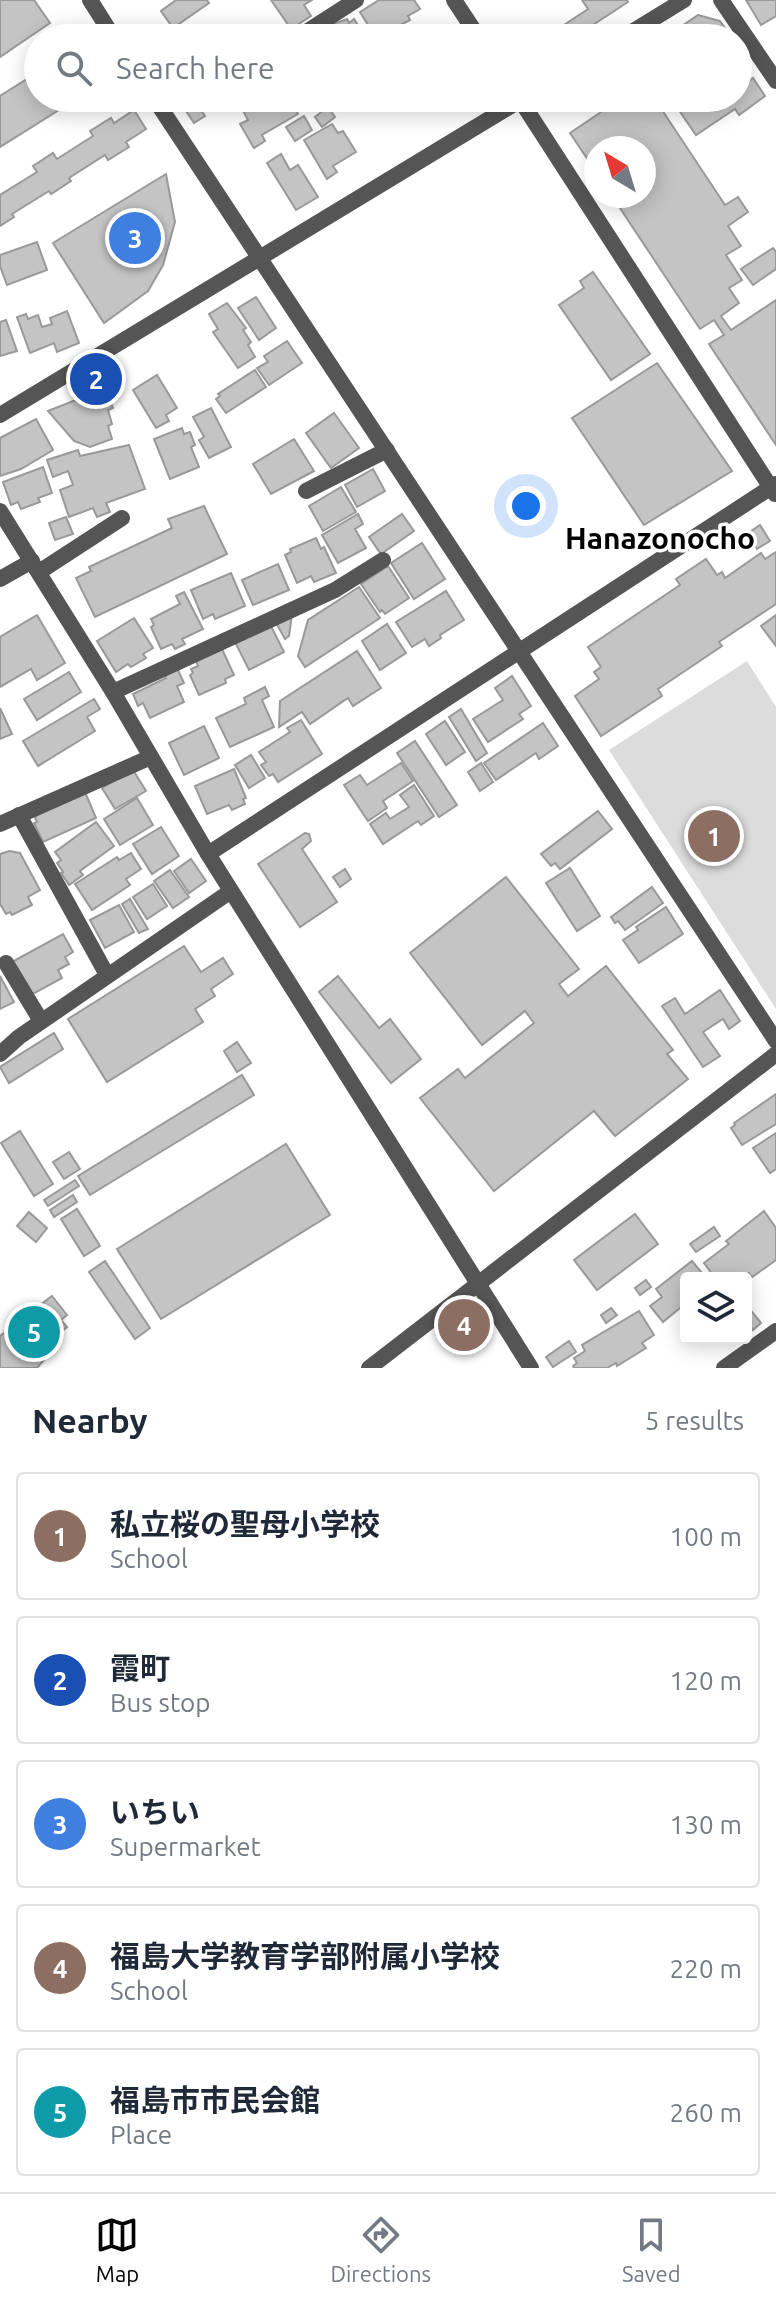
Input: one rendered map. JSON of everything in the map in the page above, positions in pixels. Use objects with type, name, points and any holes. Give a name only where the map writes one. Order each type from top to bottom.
[{"type":"street","points":[[90,0],[105,24]]},
{"type":"street","points":[[319,24],[356,0]]},
{"type":"street","points":[[454,0],[470,24]]},
{"type":"street","points":[[645,24],[684,0]]},
{"type":"street","points":[[721,0],[737,24]]},
{"type":"street","points":[[752,46],[776,81]]},
{"type":"street","points":[[163,112],[776,1041]]},
{"type":"street","points":[[0,415],[499,112]]},
{"type":"street","points":[[208,854],[774,489],[529,112]]},
{"type":"street","points":[[306,491],[387,450]]},
{"type":"street","points":[[0,511],[113,692],[208,854],[531,1368]]},
{"type":"street","points":[[0,579],[35,567],[122,518]]},
{"type":"street","points":[[113,692],[335,590],[383,560]]},
{"type":"street","points":[[0,824],[151,757]]},
{"type":"street","points":[[19,815],[107,975]]},
{"type":"street","points":[[0,1054],[41,1021],[231,891]]},
{"type":"street","points":[[6,963],[41,1021]]},
{"type":"street","points":[[369,1368],[776,1054]]},
{"type":"street","points":[[724,1368],[776,1331]]},
{"type":"shaded area","points":[[747,661],[776,707],[776,1009],[609,750]]},
{"type":"building","points":[[0,0],[34,0],[50,23],[24,24],[24,41],[0,57]]},
{"type":"building","points":[[176,0],[207,0],[209,3],[179,24],[170,24],[161,11]]},
{"type":"building","points":[[271,0],[312,0],[304,5],[311,16],[299,24],[288,24]]},
{"type":"building","points":[[379,0],[414,0],[420,9],[408,16],[410,20],[402,24],[367,24],[360,12]]},
{"type":"building","points":[[582,0],[628,2],[594,24],[566,24],[588,9]]},
{"type":"building","points":[[746,0],[776,0],[776,16],[761,25]]},
{"type":"building","points":[[698,15],[722,24],[685,24]]},
{"type":"building","points":[[347,19],[349,23],[354,19],[357,24],[333,24]]},
{"type":"building","points":[[753,78],[765,96],[752,106]]},
{"type":"building","points":[[24,81],[24,112],[56,112],[0,147],[0,96]]},
{"type":"building","points":[[135,112],[146,129],[126,142],[129,147],[108,160],[105,155],[69,178],[71,181],[51,194],[49,191],[12,214],[14,217],[0,226],[0,195],[37,172],[33,166],[53,153],[57,159],[93,136],[90,131],[111,118],[114,123]]},
{"type":"building","points":[[187,112],[202,112],[205,116],[194,123]]},
{"type":"building","points":[[244,112],[298,114],[262,135],[265,141],[254,148],[240,124],[248,120]]},
{"type":"building","points":[[322,112],[332,112],[335,117],[322,127],[315,117]]},
{"type":"building","points":[[601,112],[663,112],[725,205],[738,197],[748,212],[728,226],[741,246],[726,255],[742,280],[729,288],[739,303],[721,316],[731,330],[776,300],[776,445],[709,344],[724,335],[714,320],[700,329],[620,208],[656,208],[656,136],[584,136],[584,154],[570,133]]},
{"type":"building","points":[[680,112],[730,112],[696,135]]},
{"type":"building","points":[[304,116],[312,130],[295,141],[286,127]]},
{"type":"building","points":[[332,124],[338,133],[343,131],[356,152],[333,166],[337,172],[327,179],[304,140]]},
{"type":"building","points":[[281,154],[290,170],[298,165],[318,197],[296,210],[267,163]]},
{"type":"building","points":[[166,174],[175,222],[163,265],[148,291],[104,323],[53,243]]},
{"type":"building","points":[[37,242],[47,270],[7,285],[0,266],[0,255]]},
{"type":"building","points":[[773,248],[776,252],[776,269],[753,285],[741,269]]},
{"type":"building","points":[[593,272],[650,354],[611,380],[559,305],[584,288],[580,281]]},
{"type":"building","points":[[256,297],[276,328],[259,340],[238,308]]},
{"type":"building","points":[[227,303],[246,328],[243,330],[251,342],[248,345],[255,357],[238,368],[213,332],[218,329],[209,314]]},
{"type":"building","points":[[67,311],[79,343],[57,352],[54,343],[30,353],[17,317],[26,314],[28,319],[38,315],[42,327],[52,324],[50,318]]},
{"type":"building","points":[[6,320],[17,351],[0,356],[0,322]]},
{"type":"building","points":[[287,341],[302,363],[269,385],[257,368],[268,362],[264,356]]},
{"type":"building","points":[[657,363],[732,471],[644,525],[572,418]]},
{"type":"building","points":[[255,370],[266,387],[226,413],[216,399],[220,396],[218,394]]},
{"type":"building","points":[[157,375],[177,408],[166,415],[169,421],[156,428],[133,390]]},
{"type":"building","points":[[101,390],[105,403],[110,401],[113,408],[108,410],[112,439],[90,447],[74,441],[48,411]]},
{"type":"building","points":[[211,408],[231,447],[209,458],[199,440],[204,437],[193,417]]},
{"type":"building","points":[[334,413],[359,448],[331,468],[306,433]]},
{"type":"building","points":[[36,419],[53,450],[21,469],[0,476],[0,438]]},
{"type":"building","points":[[182,428],[184,434],[190,432],[195,445],[191,447],[199,467],[170,479],[154,439]]},
{"type":"building","points":[[294,439],[314,471],[271,494],[253,464]]},
{"type":"building","points":[[129,445],[145,489],[106,503],[110,512],[97,517],[93,508],[69,517],[60,490],[73,485],[68,471],[53,477],[47,460],[78,450],[80,456]]},
{"type":"building","points":[[43,467],[52,493],[38,498],[40,502],[21,509],[18,502],[11,505],[3,482]]},
{"type":"building","points":[[373,469],[385,491],[357,507],[345,485]]},
{"type":"building","points":[[341,487],[356,512],[323,531],[309,506]]},
{"type":"building","points":[[204,506],[227,554],[95,617],[76,578],[91,571],[89,567],[172,528],[168,519]]},
{"type":"building","points":[[358,514],[363,524],[355,529],[366,548],[338,563],[322,535]]},
{"type":"building","points":[[402,514],[414,531],[381,554],[369,537]]},
{"type":"building","points":[[66,517],[73,534],[55,540],[49,523]]},
{"type":"building","points":[[760,525],[770,541],[757,549],[747,534]]},
{"type":"building","points":[[316,538],[321,549],[324,547],[336,573],[314,582],[311,576],[297,583],[285,555],[291,552],[290,549]]},
{"type":"building","points":[[422,543],[445,579],[414,599],[391,563]]},
{"type":"building","points":[[776,552],[776,604],[719,642],[722,646],[658,689],[662,696],[601,736],[575,696],[599,679],[594,672],[601,667],[588,647],[680,585],[676,579],[706,559],[717,575],[722,572],[725,578],[761,553],[765,559]]},
{"type":"building","points":[[278,564],[289,590],[253,605],[242,580]]},
{"type":"building","points":[[388,566],[409,598],[385,614],[382,610],[380,612],[361,584]]},
{"type":"building","points":[[231,573],[245,606],[215,619],[213,614],[203,619],[191,590]]},
{"type":"building","points":[[359,587],[380,618],[305,667],[298,656],[308,620]]},
{"type":"building","points":[[446,591],[464,620],[429,646],[425,639],[412,647],[396,622]]},
{"type":"building","points":[[184,592],[203,629],[182,639],[185,644],[175,649],[172,644],[161,649],[151,627],[154,625],[151,619],[180,604],[176,596]]},
{"type":"building","points":[[292,614],[289,636],[285,639],[275,621]]},
{"type":"building","points":[[37,615],[65,663],[37,680],[31,669],[0,687],[0,637]]},
{"type":"building","points":[[776,615],[776,646],[761,626]]},
{"type":"building","points":[[134,618],[153,648],[143,654],[146,658],[116,672],[97,641]]},
{"type":"building","points":[[270,624],[284,652],[249,670],[235,642]]},
{"type":"building","points":[[387,624],[406,653],[380,670],[362,641]]},
{"type":"building","points":[[222,649],[234,675],[225,679],[226,683],[199,695],[190,675],[193,673],[191,669],[198,666],[196,661]]},
{"type":"building","points":[[357,651],[381,688],[353,706],[348,698],[310,724],[302,712],[279,727],[280,701]]},
{"type":"building","points":[[177,668],[184,683],[177,686],[184,702],[150,718],[143,703],[138,706],[133,694],[166,678],[164,674]]},
{"type":"building","points":[[69,672],[81,692],[37,720],[24,699]]},
{"type":"building","points":[[512,676],[531,706],[519,714],[523,719],[488,742],[473,719],[503,700],[495,688]]},
{"type":"building","points":[[265,687],[269,696],[262,700],[274,727],[230,747],[216,718],[246,704],[244,698]]},
{"type":"building","points":[[94,699],[100,709],[87,717],[95,731],[38,766],[23,741]]},
{"type":"building","points":[[0,708],[12,734],[0,739]]},
{"type":"building","points":[[461,709],[487,753],[476,761],[449,717]]},
{"type":"building","points":[[301,720],[322,754],[278,782],[261,765],[266,762],[259,752],[290,732],[287,728]]},
{"type":"building","points":[[445,721],[465,752],[446,765],[426,734]]},
{"type":"building","points":[[543,723],[558,746],[539,759],[536,753],[496,780],[484,763]]},
{"type":"building","points":[[204,726],[219,758],[184,775],[169,743]]},
{"type":"building","points":[[415,741],[457,805],[439,817],[397,753]]},
{"type":"building","points":[[251,755],[265,778],[249,788],[235,765]]},
{"type":"building","points":[[401,763],[413,781],[383,801],[387,808],[368,821],[344,785],[360,775],[367,785]]},
{"type":"building","points":[[481,763],[493,782],[480,791],[468,772]]},
{"type":"building","points":[[234,769],[246,798],[243,799],[245,804],[232,810],[229,805],[207,814],[195,786]]},
{"type":"building","points":[[133,770],[146,791],[115,809],[102,788]]},
{"type":"building","points":[[414,785],[434,816],[421,825],[418,821],[383,844],[370,824],[386,813],[390,819],[409,807],[400,795]]},
{"type":"building","points":[[85,792],[96,818],[43,842],[34,823],[37,822],[34,815]]},
{"type":"building","points":[[137,798],[153,825],[120,845],[104,819]]},
{"type":"building","points":[[598,811],[612,829],[560,869],[555,863],[551,866],[541,854]]},
{"type":"building","points":[[96,822],[114,846],[80,871],[83,875],[69,885],[61,873],[57,863],[61,860],[55,852]]},
{"type":"building","points":[[161,827],[179,856],[152,874],[133,844]]},
{"type":"building","points":[[305,833],[309,834],[311,841],[302,849],[337,902],[300,927],[258,864]]},
{"type":"building","points":[[9,851],[20,853],[40,890],[28,897],[32,905],[12,915],[10,912],[6,914],[0,904],[0,854]]},
{"type":"building","points":[[131,853],[141,869],[126,879],[130,885],[92,910],[75,884],[117,857],[119,860]]},
{"type":"building","points":[[191,859],[206,881],[189,893],[174,871]]},
{"type":"building","points":[[570,868],[600,916],[577,931],[546,883]]},
{"type":"building","points":[[345,869],[351,879],[340,887],[333,877]]},
{"type":"building","points":[[170,870],[189,897],[173,908],[154,881]]},
{"type":"building","points":[[506,877],[579,969],[559,984],[568,996],[606,966],[673,1050],[667,1054],[688,1079],[615,1136],[594,1111],[494,1191],[420,1098],[458,1069],[465,1078],[534,1023],[525,1011],[482,1045],[410,953]]},
{"type":"building","points":[[153,884],[167,906],[147,919],[133,897]]},
{"type":"building","points":[[652,887],[663,903],[625,930],[618,921],[615,923],[611,917]]},
{"type":"building","points":[[130,899],[148,929],[139,933],[122,904]]},
{"type":"building","points":[[119,905],[134,932],[105,948],[90,920]]},
{"type":"building","points":[[666,907],[683,934],[639,963],[623,940]]},
{"type":"building","points":[[63,934],[73,952],[65,957],[69,964],[58,970],[62,978],[31,995],[12,962]]},
{"type":"building","points":[[184,946],[201,972],[223,958],[233,974],[211,989],[215,996],[195,1009],[203,1022],[107,1082],[68,1019]]},
{"type":"building","points":[[0,976],[14,1002],[0,1009]]},
{"type":"building","points":[[338,976],[379,1028],[390,1019],[421,1059],[391,1083],[319,992]]},
{"type":"building","points":[[720,990],[740,1021],[729,1029],[723,1019],[703,1032],[720,1056],[703,1067],[662,1006],[675,998],[685,1014]]},
{"type":"building","points":[[54,1033],[63,1049],[9,1083],[0,1067]]},
{"type":"building","points":[[237,1042],[251,1063],[237,1072],[224,1051]]},
{"type":"building","points":[[242,1075],[254,1095],[90,1195],[78,1176]]},
{"type":"building","points":[[776,1094],[776,1124],[742,1145],[731,1128],[734,1123]]},
{"type":"building","points":[[20,1131],[53,1184],[34,1196],[1,1143]]},
{"type":"building","points":[[776,1133],[776,1169],[770,1173],[753,1148]]},
{"type":"building","points":[[286,1144],[330,1215],[161,1319],[117,1249]]},
{"type":"building","points":[[69,1152],[80,1169],[64,1179],[53,1162]]},
{"type":"building","points":[[75,1180],[79,1186],[48,1206],[44,1200]]},
{"type":"building","points":[[73,1195],[77,1202],[54,1217],[50,1210]]},
{"type":"building","points":[[77,1209],[100,1246],[84,1256],[61,1219]]},
{"type":"building","points":[[764,1211],[776,1228],[776,1260],[752,1277],[752,1272],[711,1272],[704,1263],[729,1244],[726,1241]]},
{"type":"building","points":[[29,1212],[47,1228],[36,1242],[17,1226]]},
{"type":"building","points":[[635,1214],[658,1244],[597,1290],[574,1260]]},
{"type":"building","points":[[714,1227],[720,1236],[696,1252],[690,1244]]},
{"type":"building","points":[[105,1261],[150,1328],[135,1339],[89,1272]]},
{"type":"building","points":[[692,1261],[701,1272],[680,1272],[680,1308],[663,1322],[650,1306],[662,1297],[656,1289]]},
{"type":"building","points":[[646,1280],[651,1287],[640,1295],[635,1288]]},
{"type":"building","points":[[52,1296],[67,1315],[61,1320],[67,1327],[37,1351],[44,1360],[37,1368],[0,1368],[0,1336]]},
{"type":"building","points":[[611,1308],[617,1315],[606,1323],[601,1315]]},
{"type":"building","points":[[639,1311],[654,1335],[642,1343],[646,1348],[617,1366],[616,1363],[607,1368],[574,1368],[577,1363],[574,1358],[585,1351],[582,1345]]},
{"type":"building","points":[[752,1312],[761,1323],[752,1329]]},
{"type":"building","points":[[569,1341],[576,1352],[553,1367],[546,1357]]},
{"type":"place","name":"いちい","points":[[135,238]]},
{"type":"place","name":"霞町","points":[[96,379]]},
{"type":"place","name":"私立桜の聖母小学校","points":[[714,836]]},
{"type":"place","name":"福島大学教育学部附属小学校","points":[[464,1325]]},
{"type":"place","name":"福島市市民会館","points":[[34,1332]]},
{"type":"district","name":"Hanazonocho","points":[[660,538]]}]
